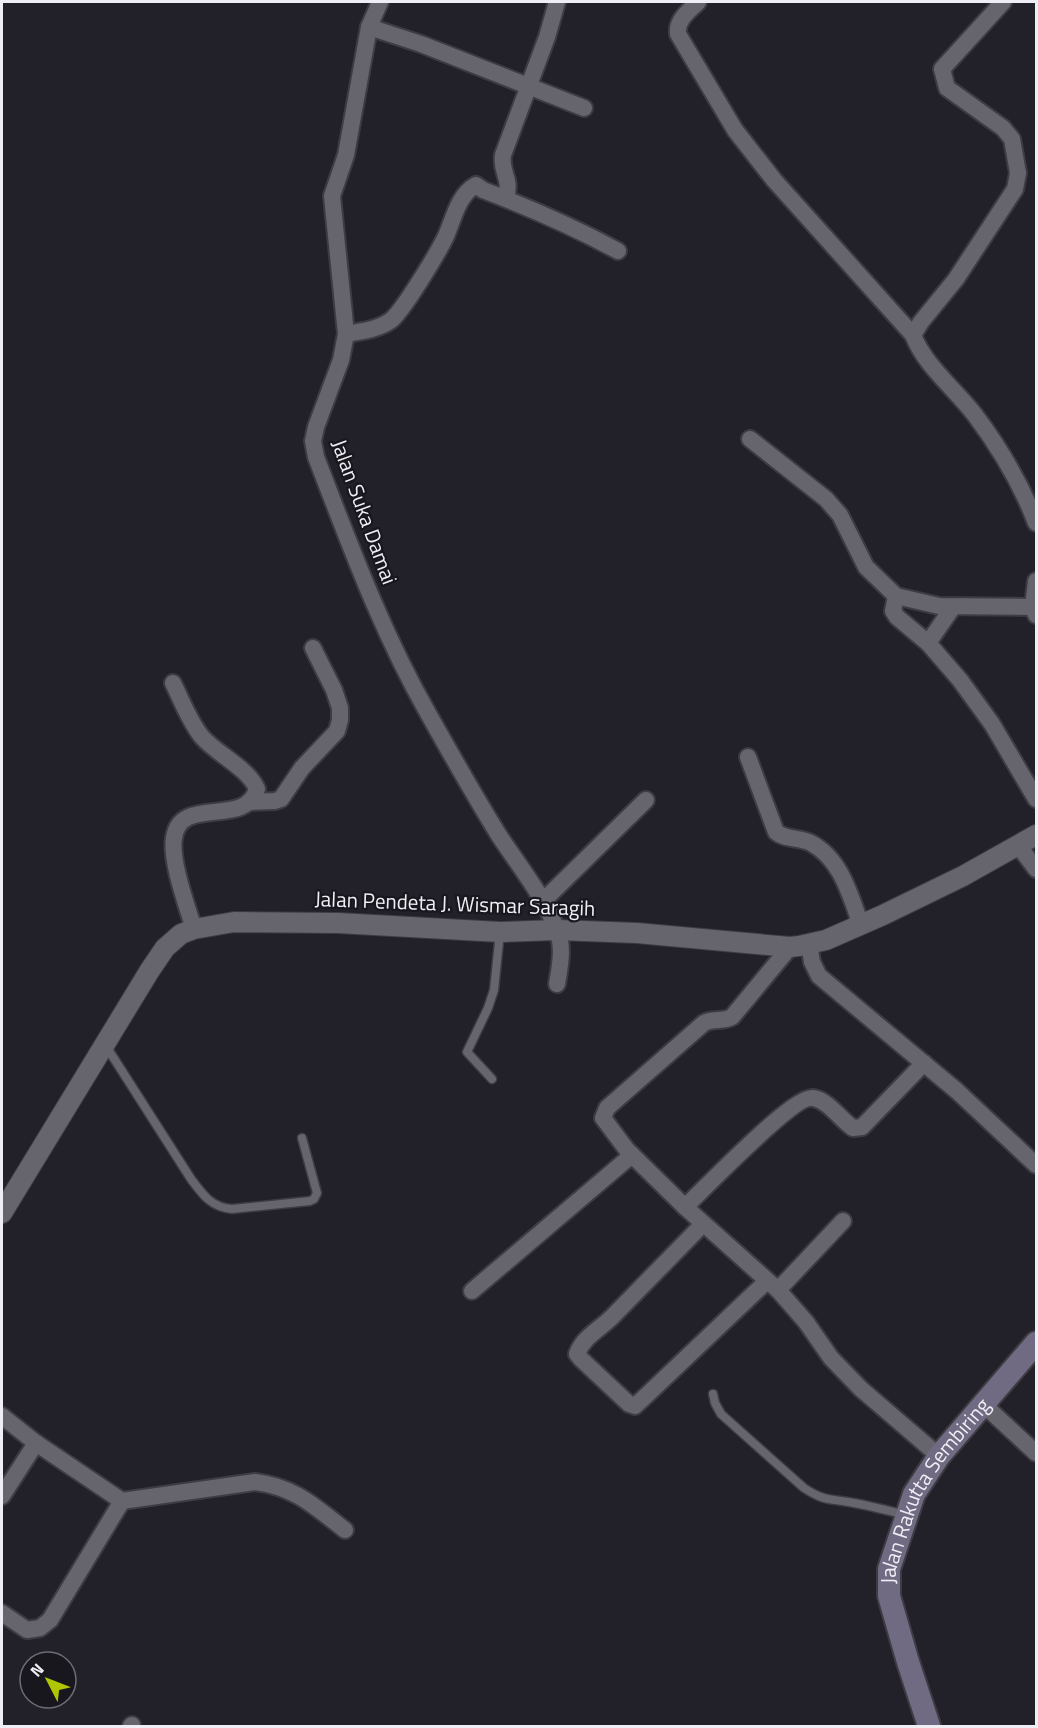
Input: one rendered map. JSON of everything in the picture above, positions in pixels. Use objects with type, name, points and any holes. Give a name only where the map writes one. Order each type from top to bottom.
[{"type":"main road","name":"Jalan Rakutta Sembiring","points":[[929,1726],[888,1589],[889,1569],[914,1494],[939,1456],[1036,1343]]},
{"type":"street","name":"Jalan Suka Damai","points":[[380,2],[369,27],[346,155],[332,196],[346,334],[341,360],[316,427],[313,441],[316,457],[370,596],[396,653],[428,714],[557,930]]},
{"type":"street","points":[[506,198],[509,183],[503,169],[503,155],[547,37],[557,2]]},
{"type":"street","points":[[698,2],[681,20],[677,27],[678,34],[735,130],[774,180],[882,298],[913,335],[924,357],[976,416],[1007,465],[1036,523]]},
{"type":"street","points":[[913,335],[956,279],[1015,189],[1018,173],[1012,139],[1003,128],[947,88],[942,69],[1003,2]]},
{"type":"street","points":[[369,27],[421,44],[584,108]]},
{"type":"street","points":[[346,334],[373,329],[391,320],[406,302],[445,239],[460,201],[470,188],[476,185],[581,231],[618,251]]},
{"type":"street","points":[[750,439],[826,498],[840,515],[866,567],[896,596],[953,607],[1035,611],[1036,580]]},
{"type":"street","points":[[896,596],[893,611],[897,617],[928,643],[960,680],[992,724],[1036,799]]},
{"type":"street","points":[[928,643],[953,607]]},
{"type":"street","points":[[249,802],[281,799],[302,768],[337,731],[340,708],[334,690],[313,648]]},
{"type":"street","points":[[172,683],[203,738],[253,780],[257,789],[249,802],[240,808],[191,816],[182,819],[177,827],[174,839],[175,858],[194,929]]},
{"type":"street","points":[[748,757],[776,832],[782,836],[801,838],[814,845],[829,860],[843,876],[861,925]]},
{"type":"street","points":[[542,902],[646,800]]},
{"type":"street","name":"Jalan Pendeta J. Wismar Saragih","points":[[2,1213],[150,970],[165,948],[181,934],[194,929],[234,922],[308,923],[500,932],[557,930],[637,933],[799,946],[826,940],[861,925],[963,876],[1036,835]]},
{"type":"street","points":[[1018,845],[1036,869]]},
{"type":"street","points":[[557,930],[561,955],[557,984]]},
{"type":"street","points":[[939,1456],[846,1374],[831,1358],[806,1322],[772,1285],[703,1224],[632,1155],[603,1118],[603,1113],[704,1023],[709,1020],[725,1020],[732,1017],[799,946],[812,962],[819,976],[924,1063],[1036,1165]]},
{"type":"street","points":[[685,1207],[783,1114],[804,1099],[820,1100],[853,1128],[862,1127],[924,1063]]},
{"type":"street","points":[[472,1291],[632,1155]]},
{"type":"street","points":[[703,1224],[579,1348],[577,1354],[581,1359],[629,1404],[634,1406],[843,1221]]},
{"type":"street","points":[[984,1405],[1036,1453]]},
{"type":"street","points":[[2,1416],[36,1443],[122,1501],[255,1482],[272,1484],[300,1495],[345,1530]]},
{"type":"street","points":[[2,1496],[36,1443]]},
{"type":"street","points":[[2,1613],[27,1630],[40,1628],[50,1620],[122,1501]]},
{"type":"lane","points":[[492,1079],[466,1052],[488,1008],[494,990],[500,932]]},
{"type":"lane","points":[[104,1043],[191,1179],[206,1199],[220,1208],[232,1209],[314,1199],[317,1193],[302,1138]]},
{"type":"lane","points":[[713,1394],[721,1414],[816,1496],[831,1501],[850,1502],[907,1515]]}]
